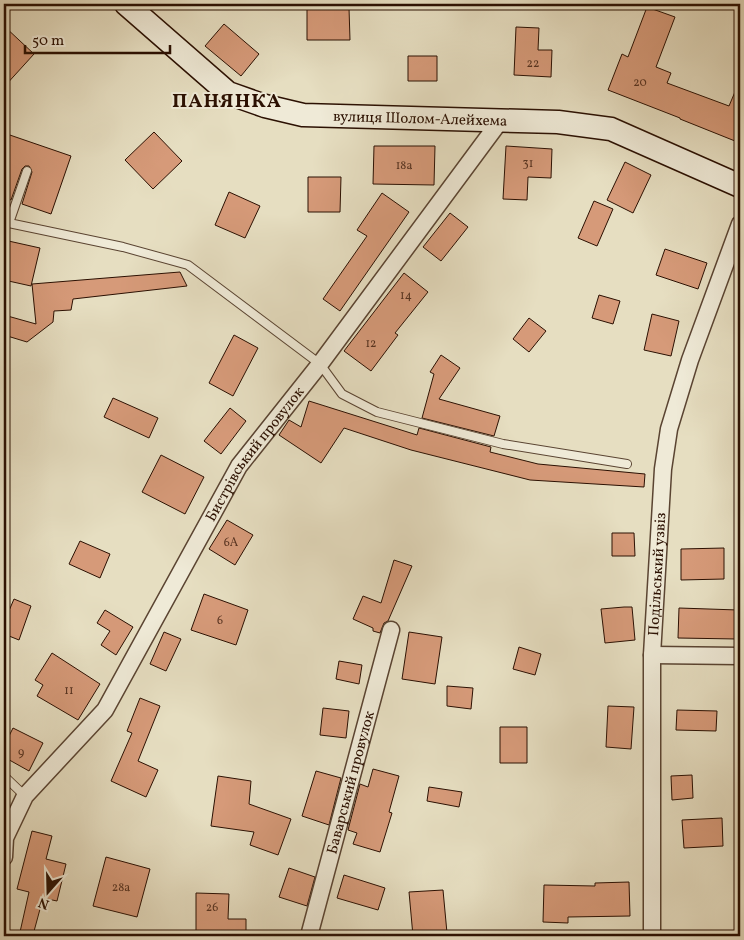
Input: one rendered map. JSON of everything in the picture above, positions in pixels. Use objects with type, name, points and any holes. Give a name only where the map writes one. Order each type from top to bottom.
[{"type":"main road","name":"вулиця Шолом-Алейхема","points":[[126,4],[228,93],[265,106],[303,115],[558,122],[611,129],[740,186]]},
{"type":"street","name":"Бистрівський провулок","points":[[4,858],[5,838],[25,796],[105,710],[239,466],[320,364],[500,120]]},
{"type":"street","name":"Подільський узвіз","points":[[652,936],[652,655],[663,469],[669,429],[690,360],[740,224]]},
{"type":"street","name":"Баварський провулок","points":[[310,936],[391,630]]},
{"type":"street","points":[[652,655],[740,656]]},
{"type":"lane","points":[[27,171],[7,223],[123,247],[188,264],[320,364],[342,394],[378,412],[503,444],[627,464]]},
{"type":"lane","points":[[4,776],[25,796]]},
{"type":"building","points":[[647,7],[675,17],[656,67],[671,73],[667,83],[729,106],[740,80],[740,143],[608,90],[622,54],[628,57]]},
{"type":"building","points":[[349,8],[350,40],[307,40],[307,9]]},
{"type":"building","points":[[224,24],[259,54],[241,76],[205,46]]},
{"type":"building","points":[[4,26],[34,54],[4,87]]},
{"type":"building","points":[[516,27],[539,28],[538,50],[552,50],[551,77],[514,75]]},
{"type":"building","points":[[408,56],[437,56],[437,81],[408,81]]},
{"type":"building","points":[[154,132],[182,161],[153,189],[125,160]]},
{"type":"building","points":[[4,133],[71,156],[51,214],[22,204],[32,172],[29,166],[25,166],[22,169],[11,200],[4,197]]},
{"type":"building","points":[[374,146],[435,146],[434,185],[373,184]]},
{"type":"building","points":[[506,146],[552,149],[551,178],[528,177],[527,200],[503,199]]},
{"type":"building","points":[[625,162],[651,175],[633,213],[607,200]]},
{"type":"building","points":[[308,177],[341,177],[340,212],[308,212]]},
{"type":"building","points":[[229,192],[260,206],[245,238],[215,225]]},
{"type":"building","points":[[382,193],[409,212],[340,311],[323,299],[367,236],[357,230]]},
{"type":"building","points":[[594,201],[613,209],[597,246],[578,238]]},
{"type":"building","points":[[450,213],[468,227],[441,261],[423,247]]},
{"type":"building","points":[[4,240],[40,248],[31,286],[4,280]]},
{"type":"building","points":[[665,249],[707,263],[698,289],[656,275]]},
{"type":"building","points":[[180,272],[187,286],[73,299],[71,310],[54,311],[53,322],[27,342],[4,335],[4,315],[36,324],[32,284]]},
{"type":"building","points":[[404,273],[428,292],[395,333],[398,335],[371,371],[344,351]]},
{"type":"building","points":[[599,295],[620,301],[613,324],[592,318]]},
{"type":"building","points":[[652,314],[679,321],[671,356],[644,350]]},
{"type":"building","points":[[529,318],[546,331],[529,352],[513,339]]},
{"type":"building","points":[[234,335],[258,348],[233,396],[209,383]]},
{"type":"building","points":[[441,355],[460,368],[439,399],[500,416],[494,436],[422,418],[434,374],[430,372]]},
{"type":"building","points":[[113,398],[158,418],[149,438],[104,417]]},
{"type":"building","points":[[309,401],[417,435],[419,428],[491,447],[490,452],[538,464],[645,474],[644,487],[530,480],[411,450],[344,428],[321,463],[279,435],[289,420],[301,427]]},
{"type":"building","points":[[230,408],[246,421],[221,454],[204,441]]},
{"type":"building","points":[[161,455],[204,477],[185,514],[142,492]]},
{"type":"building","points":[[227,520],[253,535],[235,565],[209,549]]},
{"type":"building","points":[[612,533],[634,533],[635,556],[612,556]]},
{"type":"building","points":[[80,541],[110,554],[100,578],[69,564]]},
{"type":"building","points":[[724,548],[724,579],[681,580],[681,549]]},
{"type":"building","points":[[394,560],[412,566],[388,621],[384,623],[380,633],[353,619],[363,596],[381,603]]},
{"type":"building","points":[[204,594],[248,610],[236,645],[191,630]]},
{"type":"building","points":[[14,599],[31,606],[19,640],[4,634],[4,612],[8,613]]},
{"type":"building","points":[[632,607],[635,640],[605,643],[601,609]]},
{"type":"building","points":[[679,608],[738,610],[737,639],[678,638]]},
{"type":"building","points":[[105,610],[133,627],[116,655],[101,645],[110,631],[97,623]]},
{"type":"building","points":[[164,632],[181,639],[166,671],[150,664]]},
{"type":"building","points":[[409,632],[442,637],[435,684],[402,679]]},
{"type":"building","points":[[519,647],[541,654],[535,675],[513,669]]},
{"type":"building","points":[[52,653],[100,684],[78,720],[37,696],[43,685],[35,680]]},
{"type":"building","points":[[339,661],[362,665],[359,684],[336,679]]},
{"type":"building","points":[[447,686],[473,688],[471,709],[447,706]]},
{"type":"building","points":[[140,698],[160,706],[138,761],[158,770],[146,797],[111,781],[132,733],[127,731]]},
{"type":"building","points":[[608,706],[634,707],[631,749],[606,747]]},
{"type":"building","points":[[323,708],[349,711],[346,738],[320,735]]},
{"type":"building","points":[[677,710],[717,711],[716,731],[676,730]]},
{"type":"building","points":[[500,727],[527,727],[527,763],[500,763]]},
{"type":"building","points":[[13,728],[43,743],[29,771],[4,757],[4,746]]},
{"type":"building","points":[[373,769],[399,776],[389,812],[392,813],[380,852],[353,844],[357,833],[348,830],[360,784],[368,787]]},
{"type":"building","points":[[316,771],[341,778],[329,825],[302,816]]},
{"type":"building","points":[[692,775],[693,798],[672,800],[671,776]]},
{"type":"building","points":[[218,776],[251,781],[249,804],[291,819],[278,855],[250,845],[254,832],[211,826]]},
{"type":"building","points":[[429,787],[462,792],[459,807],[427,801]]},
{"type":"building","points":[[722,818],[723,846],[684,848],[682,820]]},
{"type":"building","points":[[32,831],[52,836],[46,859],[66,864],[57,901],[43,898],[33,935],[20,932],[29,892],[17,889]]},
{"type":"building","points":[[106,857],[150,869],[137,917],[93,906]]},
{"type":"building","points":[[289,868],[315,877],[307,906],[279,897]]},
{"type":"building","points":[[344,875],[385,888],[378,910],[337,898]]},
{"type":"building","points":[[629,882],[630,916],[568,917],[568,923],[543,922],[544,885],[595,886],[595,883]]},
{"type":"building","points":[[443,890],[447,933],[413,936],[409,892]]},
{"type":"building","points":[[196,893],[229,894],[228,919],[246,919],[246,936],[196,936]]},
{"type":"district","name":"ПАНЯНКА","points":[[227,100]]}]
